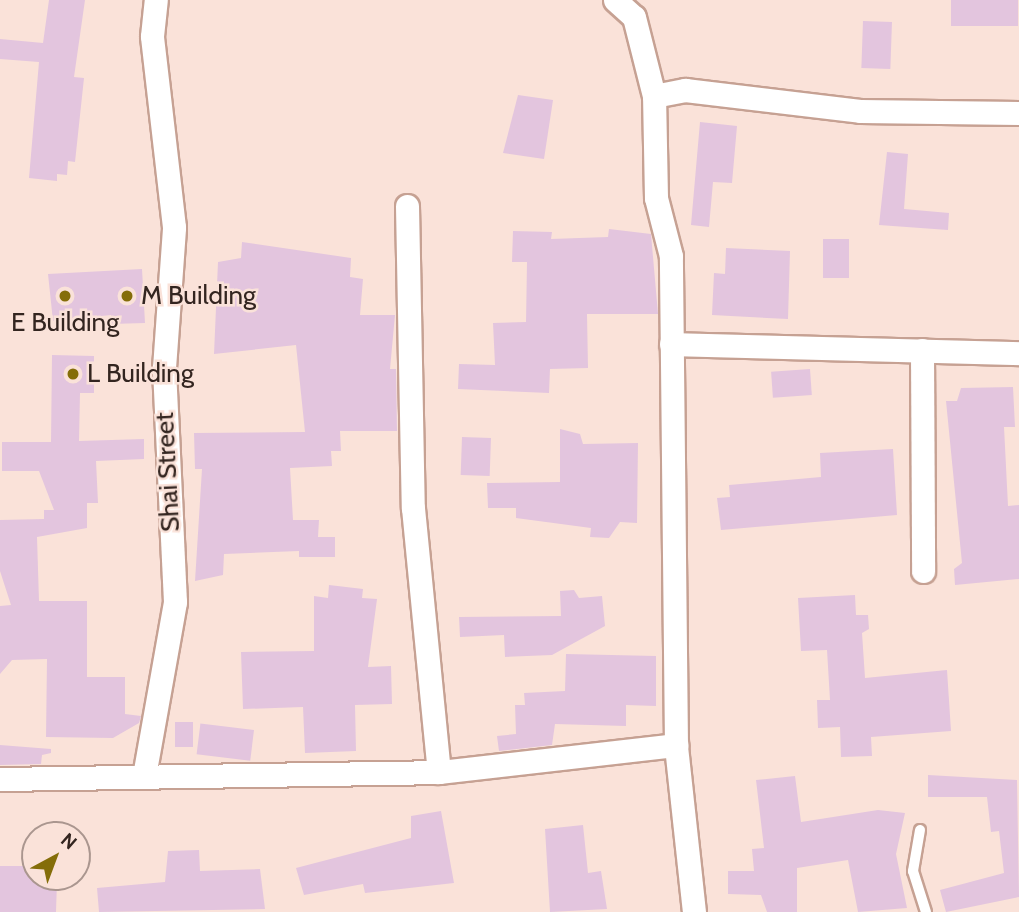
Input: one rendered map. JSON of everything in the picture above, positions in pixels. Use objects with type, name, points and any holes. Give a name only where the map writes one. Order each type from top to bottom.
[{"type":"street","name":"Shai Street","points":[[144,776],[174,602],[163,368],[174,227],[152,36],[156,0]]},
{"type":"street","points":[[615,0],[634,17],[654,96],[656,198],[671,256],[676,745],[694,912]]},
{"type":"street","points":[[654,96],[685,90],[860,111],[1019,113]]},
{"type":"street","points":[[407,206],[413,508],[439,772]]},
{"type":"street","points":[[671,344],[1019,353]]},
{"type":"street","points":[[922,350],[923,571]]},
{"type":"street","points":[[0,779],[439,772],[676,745]]},
{"type":"lane","points":[[920,830],[914,872],[926,912]]},
{"type":"building","points":[[49,0],[85,0],[74,77],[84,78],[75,162],[68,161],[67,175],[57,174],[57,181],[29,178],[39,62],[0,59],[0,39],[43,43]]},
{"type":"building","points":[[951,0],[1018,0],[1018,26],[951,26]]},
{"type":"building","points":[[863,21],[892,22],[890,69],[861,68]]},
{"type":"building","points":[[518,95],[553,100],[544,159],[503,153]]},
{"type":"building","points":[[700,122],[737,126],[732,183],[713,182],[709,227],[691,225]]},
{"type":"building","points":[[887,152],[908,154],[904,209],[949,213],[948,230],[879,225]]},
{"type":"building","points":[[609,229],[651,234],[658,314],[587,314],[588,368],[550,369],[549,393],[458,389],[459,364],[495,365],[493,323],[526,322],[527,262],[512,262],[513,231],[552,232],[551,239],[608,237]]},
{"type":"building","points":[[823,239],[849,239],[849,278],[823,278]]},
{"type":"building","points":[[242,242],[351,258],[350,277],[363,279],[360,315],[395,315],[390,369],[396,369],[397,431],[340,431],[341,451],[331,451],[332,466],[290,468],[293,520],[319,520],[318,537],[335,537],[335,557],[299,557],[299,551],[224,554],[223,575],[195,581],[202,469],[195,469],[194,433],[305,432],[296,345],[214,354],[218,262],[241,258]]},
{"type":"building","points":[[726,248],[790,251],[788,319],[712,315],[714,273],[725,274]]},
{"type":"building","points":[[142,269],[145,323],[111,324],[111,315],[53,321],[48,274]]},
{"type":"building","points":[[52,355],[94,356],[94,393],[80,393],[79,441],[144,439],[144,459],[96,461],[98,503],[87,503],[87,528],[37,537],[39,601],[87,601],[87,677],[125,677],[125,714],[141,716],[139,723],[113,738],[46,737],[47,659],[12,660],[0,674],[0,606],[11,605],[0,571],[0,520],[44,519],[44,510],[54,510],[39,471],[2,471],[2,442],[51,442]]},
{"type":"building","points":[[810,369],[812,395],[773,398],[771,372]]},
{"type":"building","points":[[1013,387],[1015,427],[1004,427],[1008,506],[1019,505],[1019,579],[955,585],[954,569],[962,563],[946,401],[957,401],[961,388]]},
{"type":"building","points":[[560,429],[580,434],[583,444],[638,443],[637,523],[620,522],[609,538],[590,537],[591,528],[516,518],[516,508],[488,508],[487,483],[560,482]]},
{"type":"building","points":[[462,437],[491,438],[490,476],[461,475]]},
{"type":"building","points":[[893,449],[897,515],[721,530],[717,498],[730,497],[729,485],[821,477],[820,453]]},
{"type":"building","points":[[329,585],[363,589],[362,598],[377,599],[368,667],[391,666],[392,704],[355,705],[356,751],[305,753],[303,707],[243,709],[241,652],[314,651],[314,596],[328,598]]},
{"type":"building","points":[[574,590],[579,598],[602,596],[605,626],[552,655],[505,657],[504,635],[460,637],[459,617],[561,616],[560,591]]},
{"type":"building","points":[[855,595],[856,615],[868,615],[869,629],[862,633],[865,678],[947,670],[951,731],[871,737],[872,756],[841,757],[840,727],[818,728],[817,700],[830,700],[827,650],[801,651],[798,598]]},
{"type":"building","points":[[566,654],[656,656],[656,706],[626,705],[626,726],[555,724],[552,745],[499,751],[497,736],[516,734],[515,705],[525,705],[524,693],[565,691]]},
{"type":"building","points":[[175,722],[193,722],[193,747],[175,747]]},
{"type":"building","points":[[200,723],[254,730],[250,761],[197,754]]},
{"type":"building","points":[[0,745],[51,749],[51,753],[42,755],[41,764],[0,765]]},
{"type":"building","points":[[928,775],[1017,780],[1019,897],[946,912],[940,890],[1004,873],[999,831],[991,832],[987,797],[928,797]]},
{"type":"building","points":[[795,776],[801,822],[878,810],[905,813],[896,854],[907,908],[858,912],[848,860],[797,868],[797,912],[767,912],[761,895],[728,894],[728,871],[754,871],[752,849],[764,848],[756,780]]},
{"type":"building","points":[[441,811],[454,883],[365,893],[363,884],[304,895],[296,868],[411,838],[411,816]]},
{"type":"building","points":[[583,825],[588,873],[601,871],[607,909],[550,912],[545,829]]},
{"type":"building","points":[[199,850],[200,871],[260,869],[265,909],[99,912],[97,888],[165,882],[168,851]]},
{"type":"building","points":[[0,866],[21,866],[21,891],[57,891],[56,912],[0,912]]},
{"type":"place","name":"E Building","points":[[65,296]]},
{"type":"place","name":"M Building","points":[[127,296]]},
{"type":"place","name":"L Building","points":[[73,374]]}]
